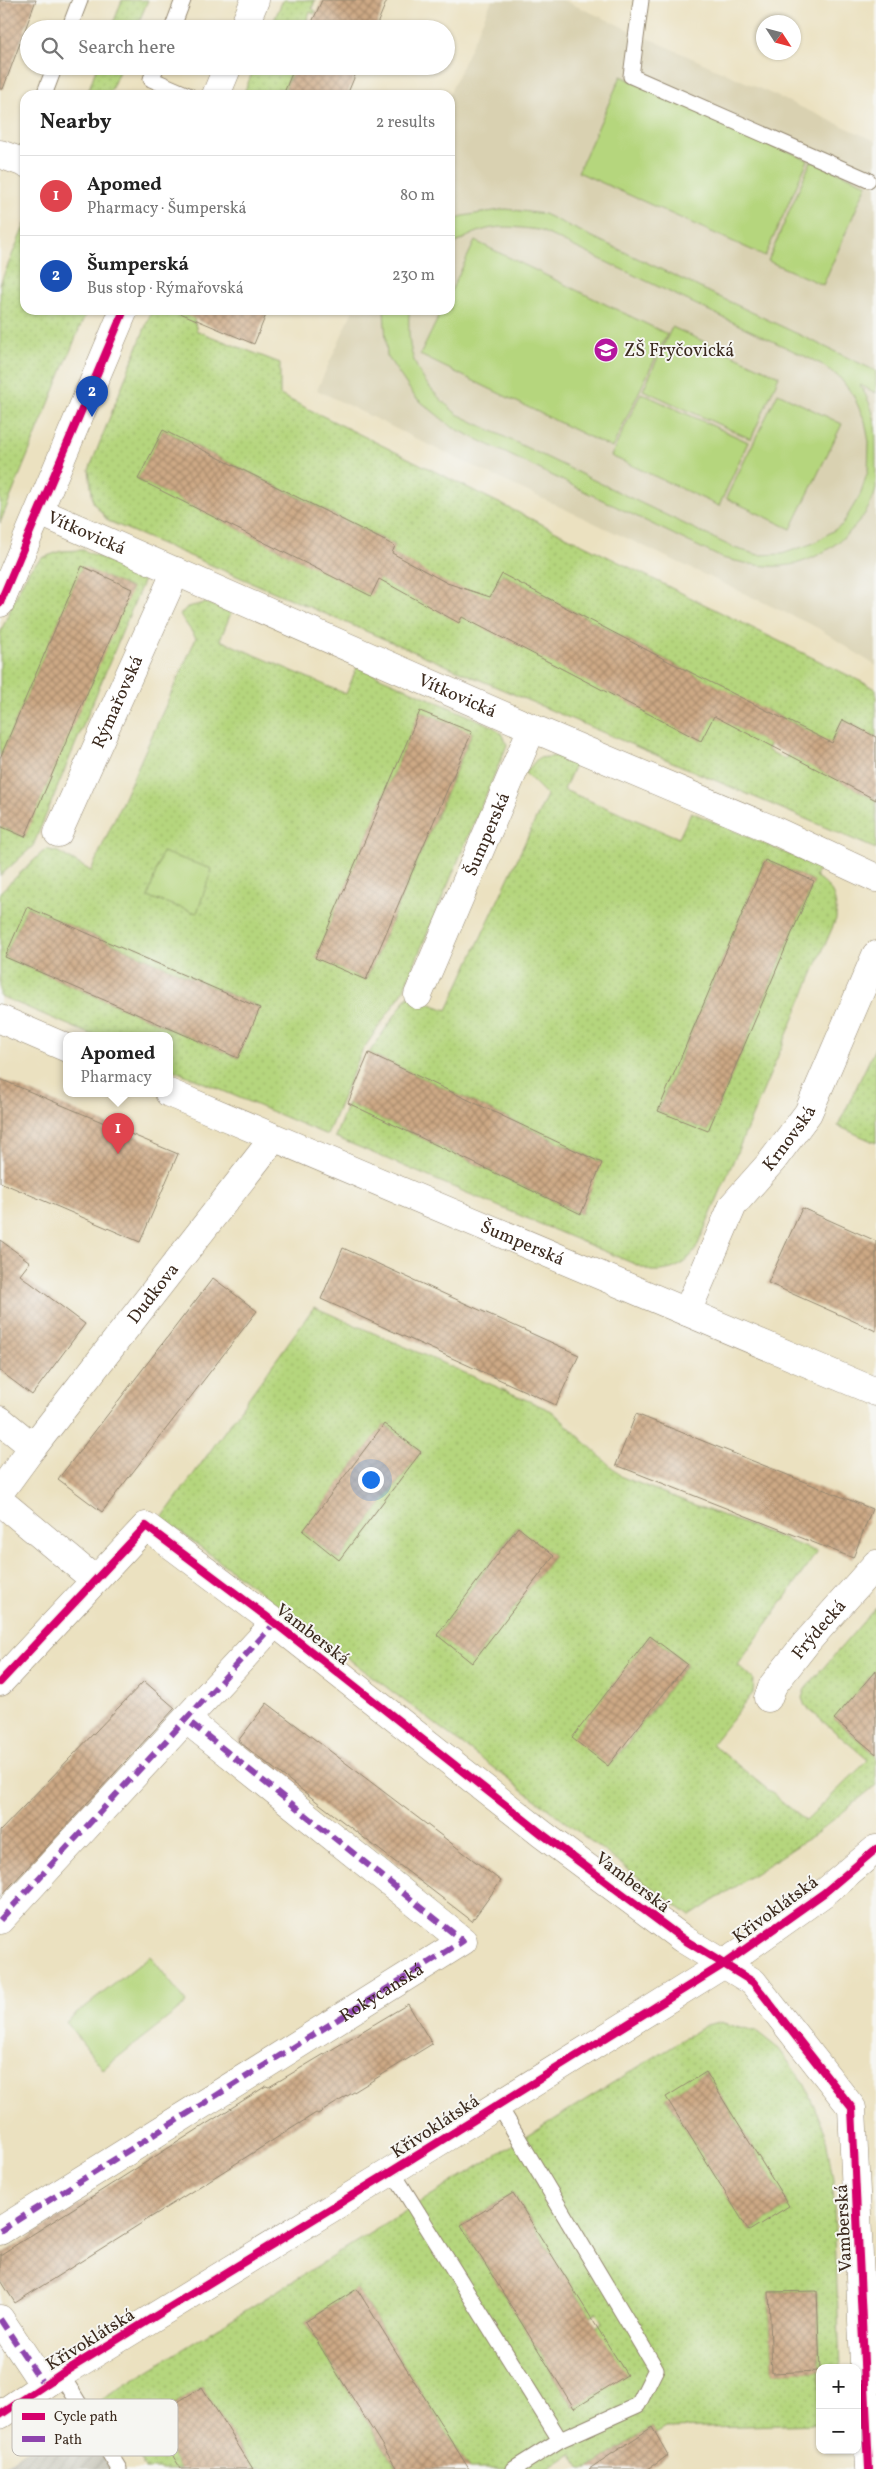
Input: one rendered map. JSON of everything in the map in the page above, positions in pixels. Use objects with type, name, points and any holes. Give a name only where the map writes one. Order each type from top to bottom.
[{"type":"street","points":[[247,20],[255,0]]},
{"type":"street","points":[[218,90],[224,75]]},
{"type":"street","points":[[0,603],[122,315]]},
{"type":"street","name":"Vítkovická","points":[[40,512],[532,728],[771,829],[876,878]]},
{"type":"street","name":"Rýmařovská","points":[[58,833],[176,572]]},
{"type":"street","name":"Šumperská","points":[[418,995],[532,728]]},
{"type":"street","name":"Krnovská","points":[[687,1312],[733,1205],[772,1162],[808,1113],[876,955]]},
{"type":"street","points":[[0,1018],[63,1046]]},
{"type":"street","name":"Šumperská","points":[[173,1095],[876,1392]]},
{"type":"street","name":"Dudkova","points":[[0,1492],[273,1138]]},
{"type":"street","points":[[0,1420],[33,1447]]},
{"type":"street","points":[[0,1501],[95,1580],[0,1682]]},
{"type":"street","name":"Vamberská","points":[[95,1580],[146,1526],[275,1623],[542,1834],[684,1938],[753,1982],[852,2108],[869,2469]]},
{"type":"street","name":"Frýdecká","points":[[768,1698],[773,1685],[806,1643],[876,1564]]},
{"type":"street","points":[[0,1920],[275,1623]]},
{"type":"street","name":"Rokycanská","points":[[0,2231],[463,1941],[187,1720]]},
{"type":"street","name":"Křivoklátská","points":[[24,2399],[724,1964],[824,1894],[876,1850]]},
{"type":"street","points":[[0,2319],[52,2380]]},
{"type":"street","name":"Křivoklátská","points":[[0,2415],[12,2407]]},
{"type":"lane","points":[[72,20],[80,0]]},
{"type":"lane","points":[[175,20],[183,0]]},
{"type":"lane","points":[[642,0],[632,76],[868,180]]},
{"type":"lane","points":[[46,90],[52,75]]},
{"type":"lane","points":[[153,75],[151,79],[176,90]]},
{"type":"lane","points":[[498,2104],[656,2369],[638,2405],[560,2440],[514,2469]]},
{"type":"lane","points":[[392,2171],[560,2440]]},
{"type":"lane","points":[[52,2380],[66,2399]]},
{"type":"lane","points":[[109,2456],[119,2469]]},
{"type":"shaded area","name":"ZŠ Fryčovická","points":[[492,0],[563,0],[876,141],[876,666],[818,628],[441,451],[317,390],[351,315],[455,315],[455,90],[451,90]]},
{"type":"shaded area","points":[[18,2456],[103,2456],[111,2469],[0,2469]]},
{"type":"green space","points":[[122,0],[148,0],[140,20],[114,20]]},
{"type":"green space","points":[[283,0],[315,0],[312,9],[316,11],[314,14],[310,12],[307,20],[274,20]]},
{"type":"green space","points":[[94,75],[117,75],[111,90],[89,90]]},
{"type":"green space","points":[[251,75],[291,75],[284,90],[280,88],[279,90],[245,90]]},
{"type":"green space","points":[[621,76],[808,160],[765,256],[578,172]]},
{"type":"green space","points":[[811,161],[867,184],[823,285],[768,261]]},
{"type":"green space","points":[[506,209],[544,214],[876,371],[876,393],[860,385],[874,418],[876,434],[876,489],[864,515],[855,527],[830,548],[817,556],[790,565],[764,566],[722,558],[452,427],[415,397],[387,356],[384,315],[409,315],[410,346],[418,369],[431,388],[457,414],[734,548],[759,555],[782,554],[814,543],[842,525],[860,495],[868,471],[869,442],[865,421],[853,395],[840,378],[821,364],[539,230],[513,227],[493,228],[473,234],[455,244],[455,220],[463,216]]},
{"type":"green space","points":[[20,236],[20,315],[85,315],[0,523],[0,284]]},
{"type":"green space","points":[[475,241],[667,334],[612,448],[420,355],[440,315],[455,315],[455,283]]},
{"type":"green space","points":[[150,315],[196,315],[194,320],[197,331],[280,363],[280,395],[876,689],[876,737],[843,720],[818,769],[876,800],[876,849],[108,521],[93,502],[89,470]],"holes":[[[163,430],[395,545],[371,595],[138,479]],[[502,574],[726,691],[701,740],[476,623]],[[765,709],[806,730],[785,759],[767,750],[770,743],[752,734]]]},
{"type":"green space","points":[[672,327],[779,376],[751,439],[643,390]]},
{"type":"green space","points":[[641,393],[748,442],[719,506],[611,456]]},
{"type":"green space","points":[[778,393],[842,424],[791,529],[726,498]]},
{"type":"green space","points":[[83,550],[145,577],[33,846],[0,876],[0,826],[24,837],[131,588],[82,567],[0,758],[0,633],[30,569],[42,558],[61,551]]},
{"type":"green space","points":[[206,603],[231,613],[220,640],[346,694],[357,667],[492,726],[503,735],[507,745],[402,993],[362,1051],[327,1135],[173,1070],[173,1032],[85,1032],[0,996],[0,892],[46,849],[58,852],[91,871],[196,638],[180,615],[187,607]],"holes":[[[420,711],[472,733],[366,980],[316,957]],[[27,907],[259,1007],[238,1058],[5,957]]]},
{"type":"green space","points":[[559,756],[576,762],[564,790],[679,838],[691,812],[820,868],[815,876],[830,889],[835,899],[836,919],[696,1249],[682,1264],[671,1269],[651,1271],[335,1137],[348,1103],[581,1214],[601,1162],[369,1053],[408,996],[447,1010],[547,795],[525,773],[538,758]],"holes":[[[765,860],[814,881],[708,1131],[658,1110]]]},
{"type":"green space","points":[[162,852],[212,869],[197,913],[148,897]]},
{"type":"green space","points":[[876,1046],[876,1143],[838,1126]]},
{"type":"green space","points":[[314,1307],[552,1411],[622,1477],[817,1552],[738,1665],[754,1680],[753,1693],[712,1744],[806,1821],[868,1760],[805,1706],[802,1698],[805,1689],[876,1607],[876,1670],[834,1719],[876,1755],[876,1785],[817,1833],[690,1916],[162,1518]],"holes":[[[385,1424],[421,1452],[339,1560],[303,1531]],[[517,1527],[554,1556],[472,1662],[437,1635]],[[650,1636],[687,1664],[648,1716],[611,1688]],[[611,1689],[647,1716],[628,1743],[608,1766]]]},
{"type":"green space","points":[[150,1956],[187,2003],[103,2069],[66,2022]]},
{"type":"green space","points":[[720,2022],[756,2031],[779,2049],[805,2085],[825,2132],[833,2179],[840,2364],[820,2364],[817,2291],[769,2292],[772,2372],[816,2371],[816,2424],[666,2428],[656,2434],[652,2427],[588,2469],[581,2469],[571,2454],[548,2469],[469,2469],[357,2289],[305,2322],[397,2469],[253,2469],[202,2387],[178,2402],[178,2399],[103,2399],[706,2025]],"holes":[[[706,2072],[789,2206],[750,2231],[666,2098]],[[513,2193],[590,2316],[596,2312],[602,2322],[596,2327],[574,2408],[461,2225]]]},
{"type":"green space","points":[[138,2456],[173,2456],[181,2469],[146,2469]]},
{"type":"building","points":[[0,0],[36,0],[29,20],[20,20],[20,43],[3,89],[0,89]]},
{"type":"building","points":[[322,0],[387,0],[379,20],[313,20]]},
{"type":"building","points":[[291,75],[355,75],[349,90],[285,90]]},
{"type":"building","points":[[185,315],[266,315],[254,344]]},
{"type":"building","points":[[163,430],[395,546],[392,553],[447,583],[490,597],[502,574],[666,660],[832,743],[843,720],[876,737],[876,800],[714,716],[701,741],[462,617],[459,623],[379,579],[371,596],[138,479]]},
{"type":"building","points":[[82,566],[132,589],[25,837],[0,826],[0,758]]},
{"type":"building","points":[[420,711],[472,732],[366,980],[315,958]]},
{"type":"building","points":[[765,860],[814,881],[708,1131],[658,1111]]},
{"type":"building","points":[[27,907],[260,1008],[238,1058],[5,957]]},
{"type":"building","points":[[369,1053],[602,1163],[581,1214],[348,1103]]},
{"type":"building","points":[[0,1079],[178,1154],[140,1242],[0,1182]]},
{"type":"building","points":[[802,1208],[876,1241],[876,1331],[768,1283]]},
{"type":"building","points":[[0,1240],[30,1262],[20,1275],[85,1324],[32,1395],[0,1371]]},
{"type":"building","points":[[343,1248],[579,1355],[556,1405],[321,1299]]},
{"type":"building","points":[[213,1278],[257,1311],[102,1512],[58,1479]]},
{"type":"building","points":[[636,1414],[872,1509],[853,1558],[616,1465]]},
{"type":"building","points":[[384,1424],[421,1452],[339,1560],[303,1531]]},
{"type":"building","points":[[518,1527],[554,1556],[472,1663],[437,1635]]},
{"type":"building","points":[[650,1636],[687,1664],[608,1766],[572,1738]]},
{"type":"building","points":[[876,1670],[876,1754],[834,1719]]},
{"type":"building","points":[[144,1681],[175,1708],[0,1897],[0,1831]]},
{"type":"building","points":[[267,1703],[501,1881],[472,1921],[238,1741]]},
{"type":"building","points":[[408,2004],[432,2044],[318,2114],[316,2113],[15,2303],[0,2279],[0,2255],[266,2086],[269,2087]]},
{"type":"building","points":[[706,2072],[789,2206],[749,2231],[666,2097]]},
{"type":"building","points":[[513,2193],[627,2375],[574,2408],[461,2225]]},
{"type":"building","points":[[357,2289],[469,2469],[397,2469],[305,2322]]},
{"type":"building","points":[[817,2291],[820,2364],[816,2364],[816,2371],[772,2373],[769,2292]]},
{"type":"building","points":[[202,2387],[253,2469],[181,2469],[173,2456],[178,2456],[178,2402]]},
{"type":"building","points":[[652,2427],[668,2455],[656,2464],[648,2469],[589,2469]]},
{"type":"marked path","points":[[0,1920],[275,1623]]},
{"type":"marked path","points":[[0,2231],[463,1941],[187,1720]]},
{"type":"marked path","points":[[0,2319],[44,2385]]},
{"type":"cycle path","points":[[0,603],[122,315]]},
{"type":"cycle path","points":[[0,1682],[146,1526],[275,1623],[542,1834],[683,1939],[753,1982],[852,2108],[869,2469]]},
{"type":"cycle path","points":[[24,2399],[61,2374],[724,1964],[824,1893],[876,1849]]},
{"type":"cycle path","points":[[0,2415],[12,2407]]},
{"type":"place","name":"ZŠ Fryčovická","points":[[606,350]]},
{"type":"place","name":"Šumperská","points":[[92,417]]},
{"type":"place","name":"Apomed","points":[[118,1154]]}]
